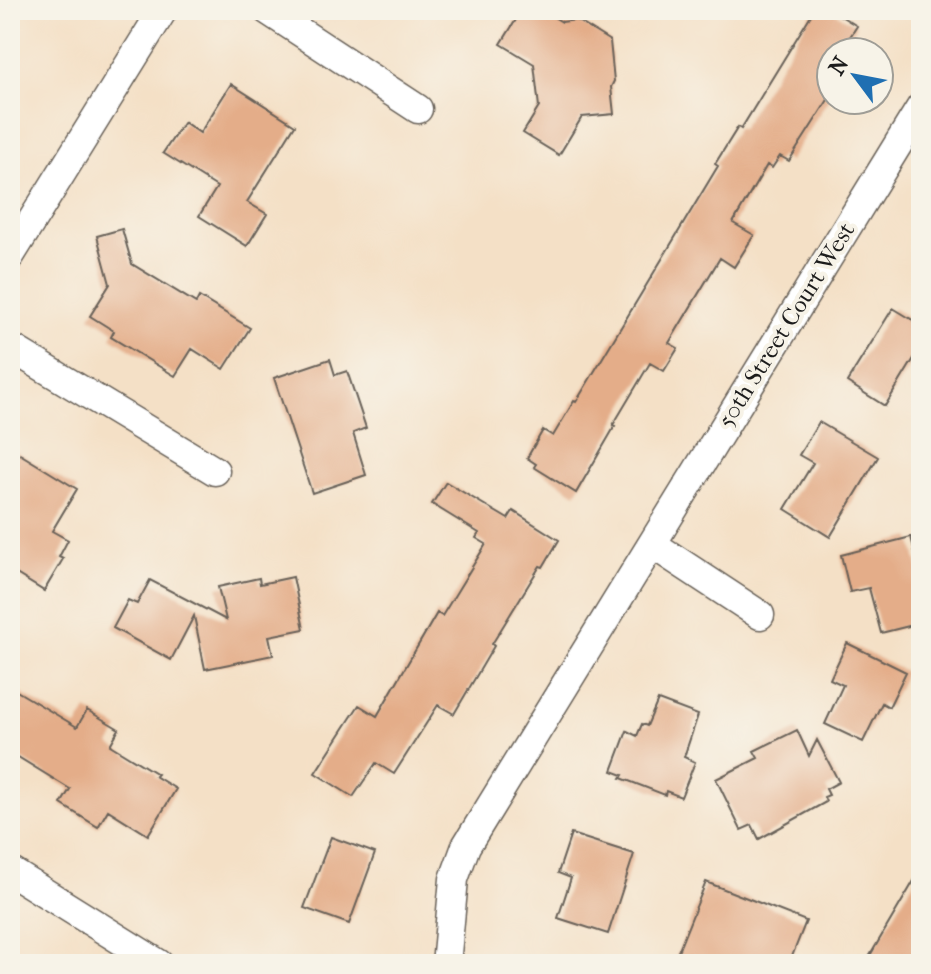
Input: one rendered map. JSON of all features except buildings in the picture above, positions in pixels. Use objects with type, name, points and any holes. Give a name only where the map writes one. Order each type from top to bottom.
[{"type":"street","points":[[10,256],[163,10]]},
{"type":"street","points":[[267,10],[418,109]]},
{"type":"street","name":"50th Street Court West","points":[[446,964],[454,879],[466,846],[921,107]]},
{"type":"street","points":[[10,347],[215,471]]},
{"type":"street","points":[[652,544],[760,615]]},
{"type":"street","points":[[10,871],[159,964]]}]
